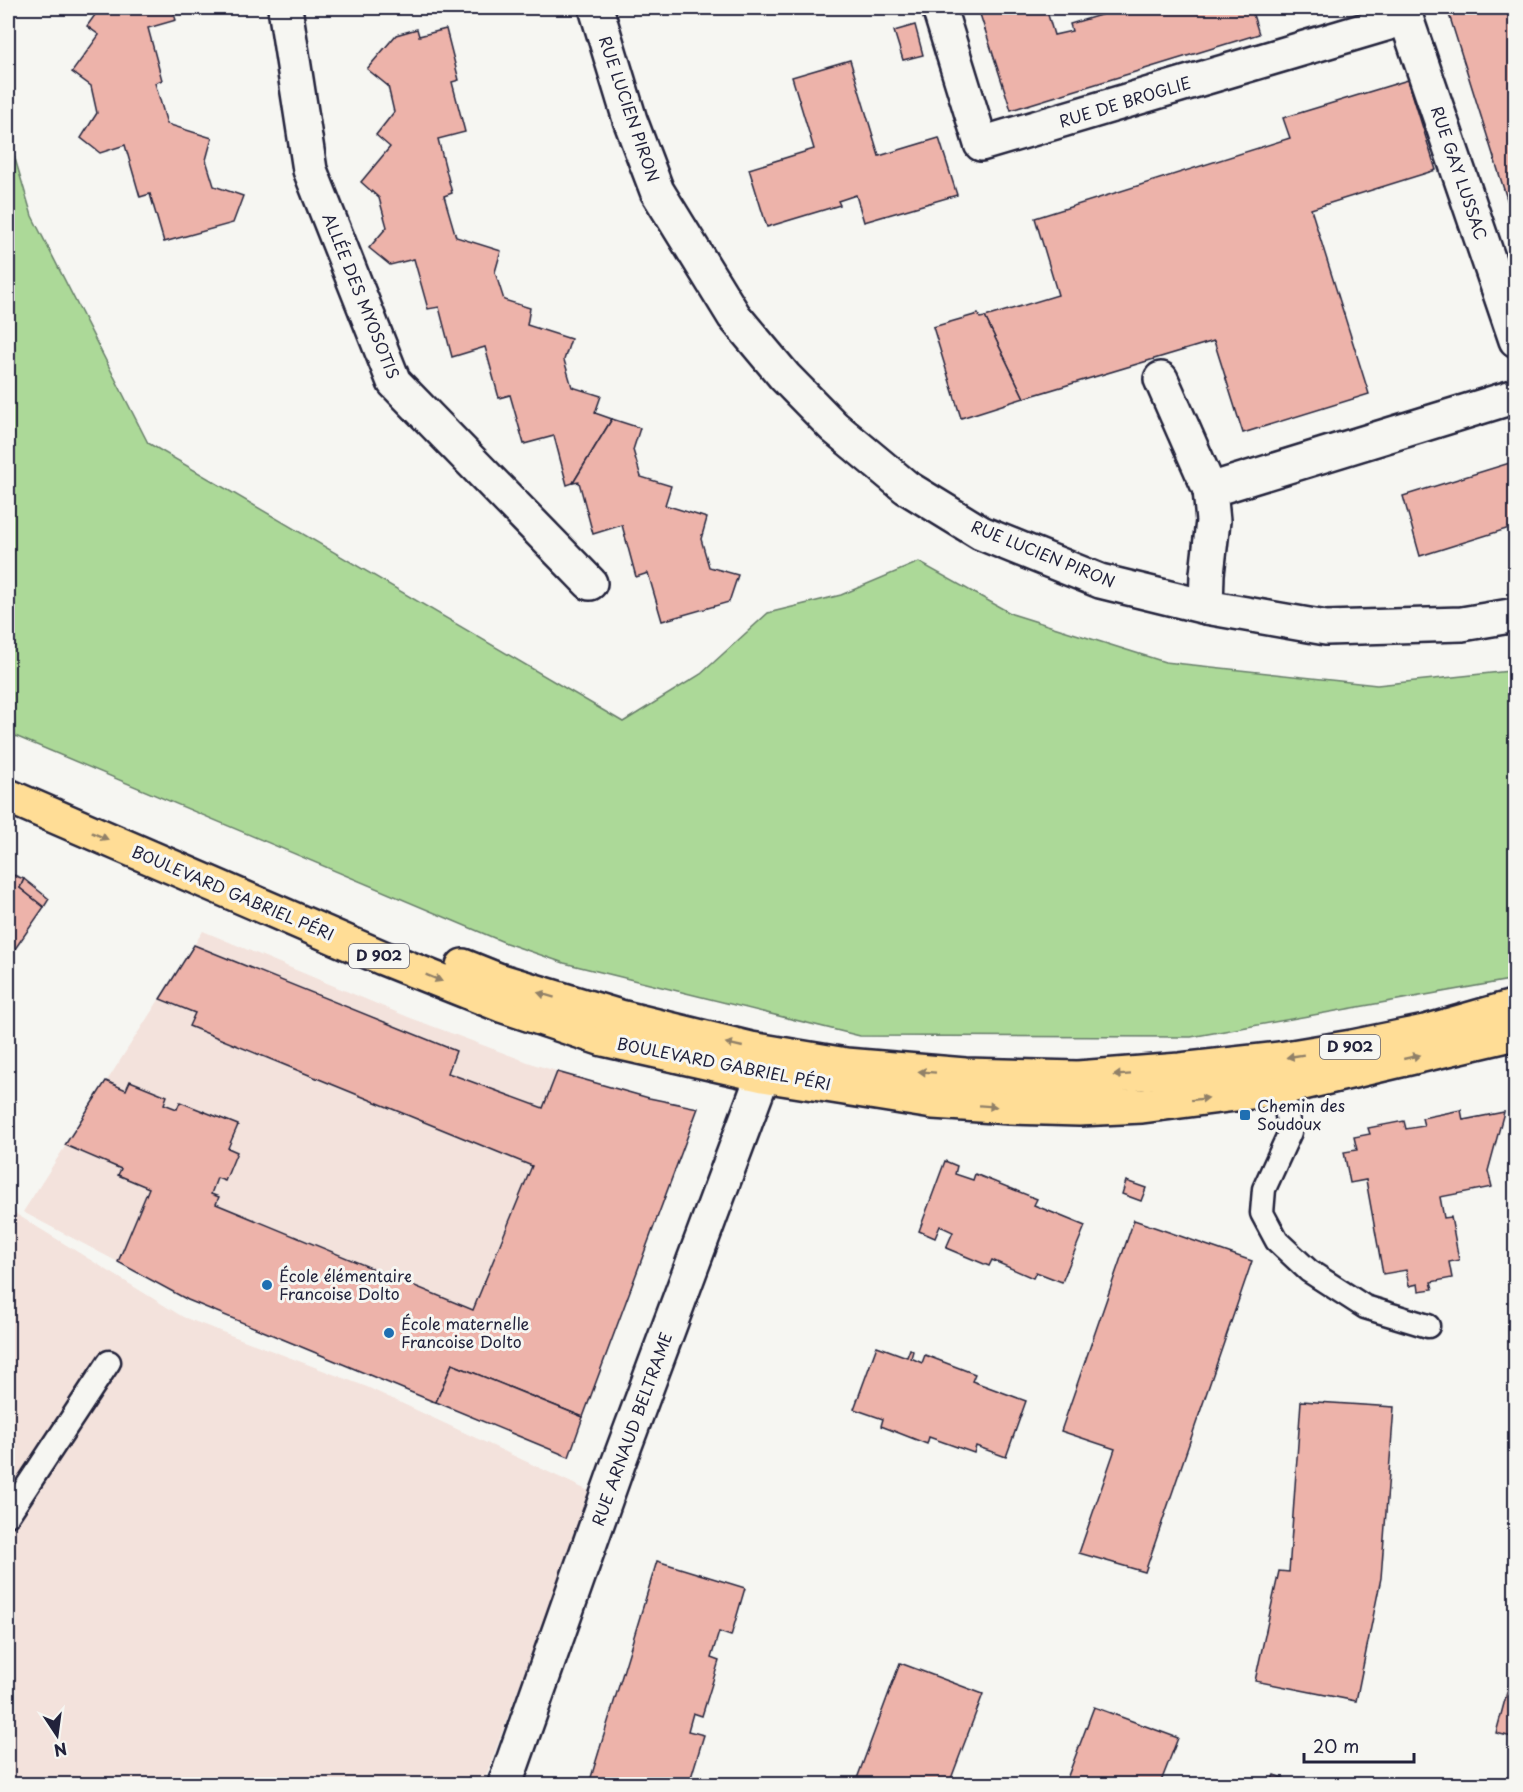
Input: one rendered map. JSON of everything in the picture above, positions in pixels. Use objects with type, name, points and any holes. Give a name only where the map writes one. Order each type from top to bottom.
[{"type":"main road","name":"BOULEVARD GABRIEL PÉRI","points":[[8,774],[498,980],[677,1032],[751,1049],[846,1065],[965,1074],[1078,1078],[1180,1070],[1280,1059],[1352,1047],[1425,1032],[1515,1006]]},
{"type":"main road","name":"BOULEVARD GABRIEL PÉRI","points":[[8,796],[383,958],[501,1005],[603,1039],[764,1075],[933,1102],[1079,1109],[1142,1106],[1282,1088],[1515,1033]]},
{"type":"street","name":"ALLÉE DES MYOSOTIS","points":[[285,8],[310,170],[394,382],[590,583]]},
{"type":"street","name":"RUE LUCIEN PIRON","points":[[596,8],[630,120],[657,191],[734,316],[785,377],[834,427],[906,487],[981,533],[1100,581],[1206,607],[1326,628],[1462,624],[1515,615]]},
{"type":"street","name":"RUE DE BROGLIE","points":[[939,8],[981,144],[1403,13]]},
{"type":"street","name":"RUE GAY LUSSAC","points":[[1403,13],[1505,275],[1515,340]]},
{"type":"street","points":[[1161,379],[1210,490],[1213,521],[1206,607]]},
{"type":"street","points":[[1210,490],[1515,396]]},
{"type":"street","name":"RUE ARNAUD BELTRAME","points":[[505,1785],[618,1464],[764,1075]]},
{"type":"lane","points":[[1282,1088],[1290,1132],[1264,1189],[1262,1213],[1277,1241],[1309,1271],[1365,1307],[1428,1326]]},
{"type":"lane","points":[[8,1515],[109,1362]]},
{"type":"shaded area","points":[[203,931],[408,1017],[536,1065],[649,1098],[698,1108],[569,1457],[118,1262],[23,1212]]},
{"type":"shaded area","points":[[8,1209],[183,1317],[367,1387],[591,1492],[483,1784],[8,1784]]},
{"type":"green space","points":[[8,135],[32,216],[148,443],[623,722],[701,674],[768,613],[841,595],[919,562],[1012,614],[1165,662],[1377,685],[1510,671],[1515,666],[1515,979],[1191,1037],[860,1036],[564,963],[506,943],[8,733]]},
{"type":"building","points":[[100,8],[172,8],[176,20],[148,28],[162,80],[155,83],[167,124],[212,138],[206,160],[214,186],[243,196],[233,223],[164,242],[150,194],[140,197],[125,145],[100,153],[81,138],[97,113],[91,86],[72,72],[99,35],[87,26]]},
{"type":"building","points":[[978,8],[1046,8],[1054,35],[1072,31],[1070,24],[1124,8],[1251,8],[1259,34],[1011,110]]},
{"type":"building","points":[[1447,8],[1516,8],[1516,214],[1512,215]]},
{"type":"building","points":[[915,25],[923,55],[903,60],[894,31]]},
{"type":"building","points":[[417,29],[419,36],[446,29],[459,80],[452,82],[465,132],[438,139],[452,193],[444,196],[456,237],[501,251],[495,272],[504,300],[530,308],[527,325],[571,339],[564,360],[572,387],[601,396],[595,413],[612,419],[573,483],[567,485],[554,436],[524,444],[510,395],[499,398],[485,347],[452,357],[439,307],[428,309],[414,259],[390,265],[369,248],[387,227],[379,198],[361,182],[390,147],[376,135],[394,112],[388,86],[367,69],[396,35]]},
{"type":"building","points":[[850,60],[879,156],[939,138],[957,195],[864,222],[856,195],[838,201],[840,205],[767,227],[749,169],[814,149],[792,77]]},
{"type":"building","points":[[1408,80],[1436,170],[1311,209],[1369,394],[1243,433],[1214,341],[1024,398],[985,317],[1058,295],[1035,218],[1290,138],[1283,118]]},
{"type":"building","points":[[978,314],[980,318],[985,317],[1024,398],[961,418],[933,327]]},
{"type":"building","points":[[612,419],[640,428],[633,450],[641,477],[671,486],[665,505],[707,518],[701,539],[709,567],[738,575],[729,602],[662,621],[648,573],[636,577],[622,525],[593,534],[579,482],[573,483]]},
{"type":"building","points":[[1516,461],[1516,526],[1420,556],[1403,496]]},
{"type":"building","points":[[8,873],[24,879],[20,888],[44,907],[8,959]]},
{"type":"building","points":[[24,879],[49,899],[44,907],[20,888]]},
{"type":"building","points":[[194,945],[456,1051],[448,1073],[543,1108],[557,1072],[649,1098],[698,1108],[583,1417],[452,1364],[436,1402],[432,1401],[188,1300],[118,1262],[149,1188],[118,1175],[121,1169],[65,1145],[106,1081],[126,1090],[130,1081],[167,1096],[164,1104],[177,1109],[180,1102],[238,1125],[228,1148],[237,1152],[225,1181],[217,1178],[211,1194],[219,1197],[216,1204],[473,1310],[532,1166],[189,1026],[195,1013],[160,999]]},
{"type":"building","points":[[1461,1110],[1463,1120],[1504,1112],[1488,1171],[1492,1187],[1440,1197],[1444,1218],[1451,1217],[1459,1260],[1449,1262],[1452,1278],[1431,1282],[1433,1289],[1419,1291],[1418,1284],[1409,1286],[1406,1270],[1383,1274],[1366,1180],[1350,1183],[1344,1152],[1357,1150],[1354,1137],[1370,1134],[1368,1128],[1404,1121],[1406,1129],[1424,1126],[1422,1118]]},
{"type":"building","points":[[945,1161],[957,1166],[955,1174],[973,1180],[975,1174],[1037,1199],[1034,1205],[1085,1226],[1062,1282],[1036,1272],[1033,1278],[992,1260],[989,1266],[946,1248],[953,1232],[940,1226],[935,1238],[919,1231]]},
{"type":"building","points":[[1126,1181],[1146,1188],[1141,1201],[1122,1194]]},
{"type":"building","points":[[1134,1220],[1252,1261],[1145,1572],[1079,1553],[1115,1449],[1061,1431]]},
{"type":"building","points":[[877,1346],[907,1357],[910,1349],[913,1351],[911,1358],[922,1363],[925,1355],[975,1374],[972,1381],[1026,1401],[1006,1457],[976,1446],[974,1453],[929,1437],[927,1444],[881,1426],[883,1419],[854,1409]]},
{"type":"building","points":[[452,1364],[583,1417],[569,1457],[436,1402]]},
{"type":"building","points":[[1301,1401],[1394,1407],[1381,1578],[1356,1701],[1255,1681],[1279,1571],[1289,1572]]},
{"type":"building","points":[[657,1561],[745,1588],[731,1636],[719,1632],[711,1658],[719,1661],[702,1716],[693,1713],[688,1731],[704,1735],[689,1784],[589,1784]]},
{"type":"building","points":[[1516,1659],[1516,1738],[1496,1733]]},
{"type":"building","points":[[900,1663],[983,1694],[949,1784],[855,1784]]},
{"type":"building","points":[[1094,1707],[1178,1738],[1160,1784],[1065,1784]]},
{"type":"building","points":[[1274,1775],[1300,1784],[1270,1784]]},
{"type":"building","points":[[1498,1778],[1516,1782],[1516,1784],[1483,1784],[1484,1779],[1497,1782]]},
{"type":"place","name":"Chemin des Soudoux","points":[[1245,1115]]},
{"type":"place","name":"École élémentaire Francoise Dolto","points":[[267,1285]]},
{"type":"place","name":"École maternelle Francoise Dolto","points":[[389,1333]]}]
